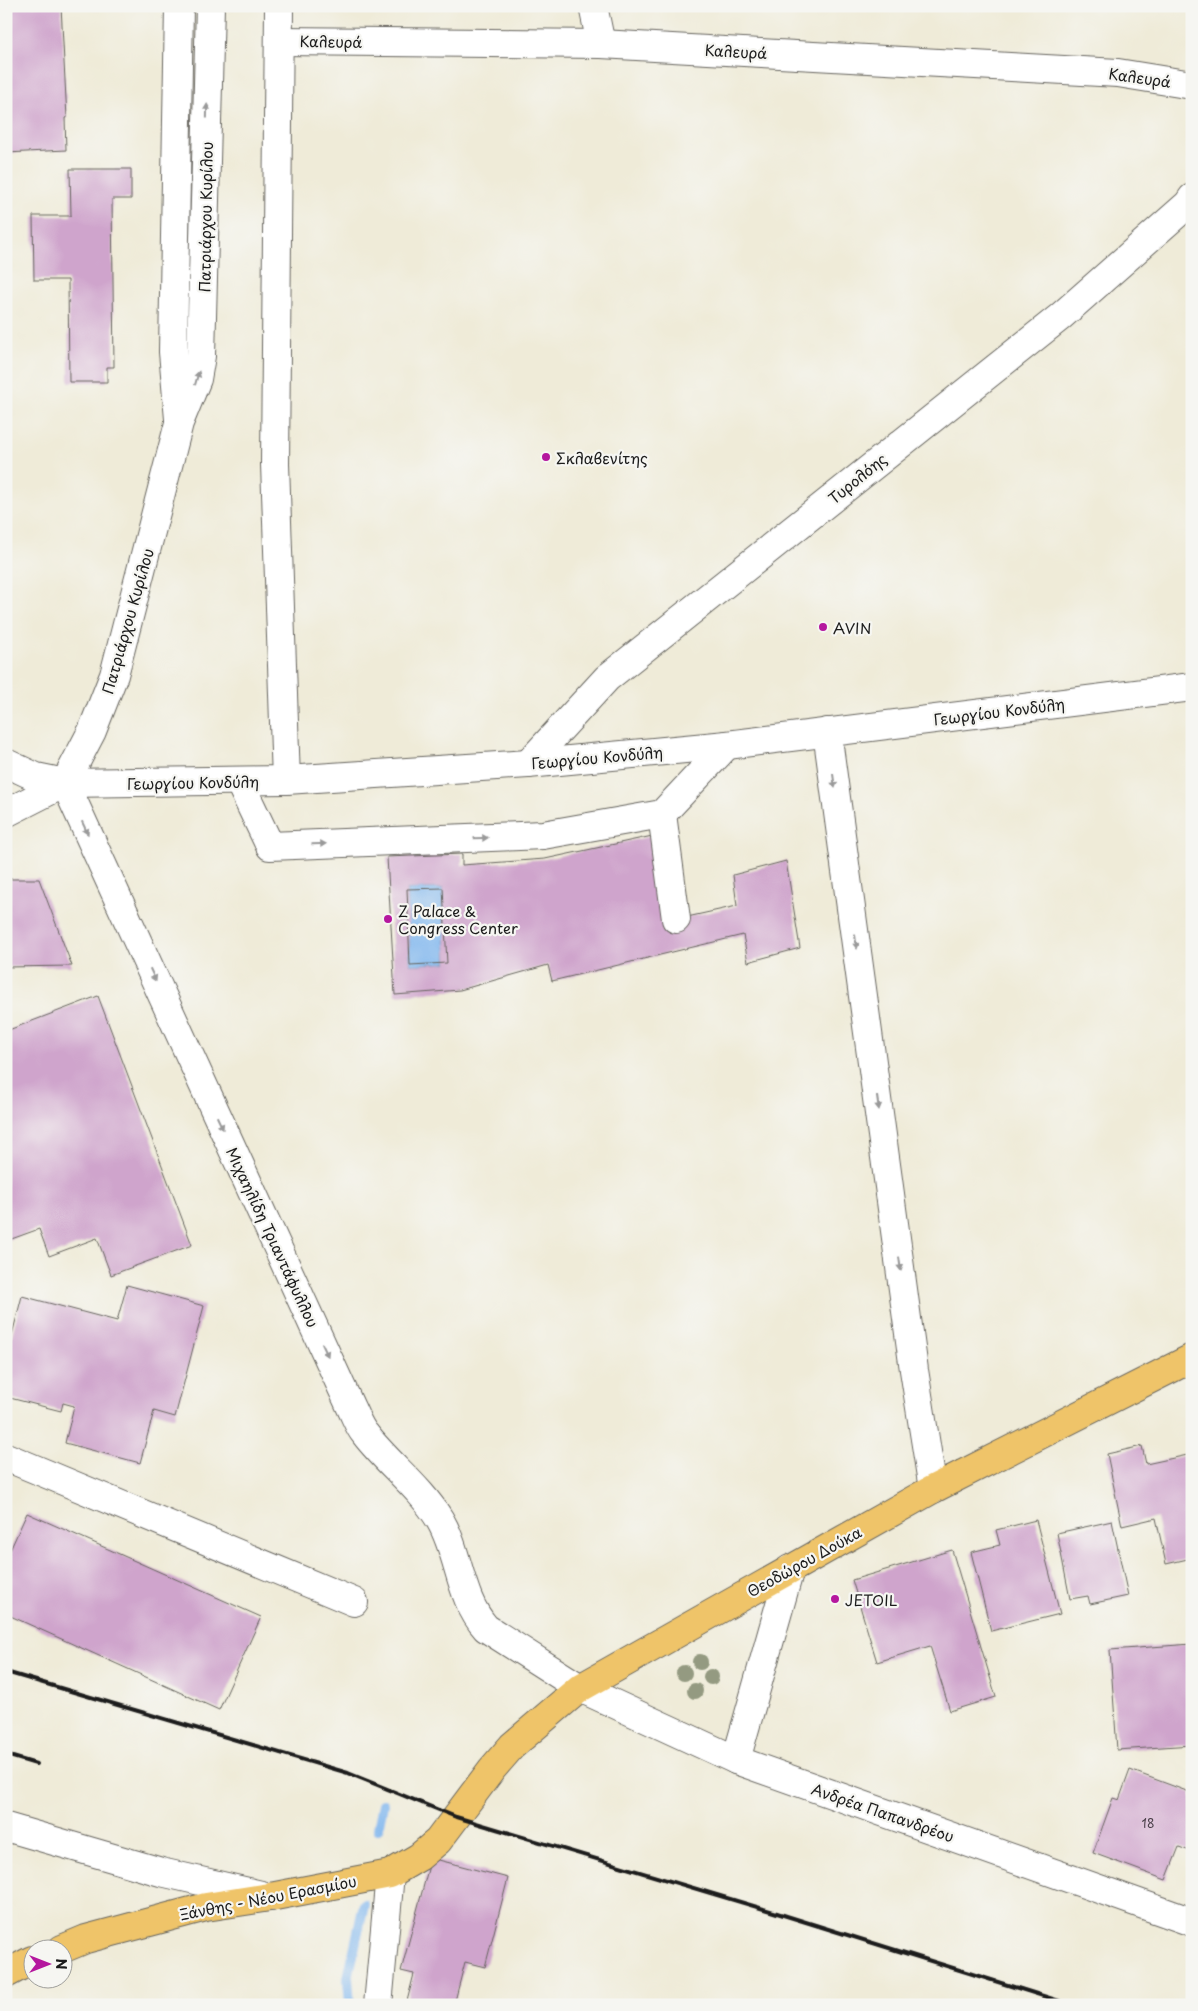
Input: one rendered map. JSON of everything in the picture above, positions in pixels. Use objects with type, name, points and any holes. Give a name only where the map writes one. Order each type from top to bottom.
[{"type":"main road","name":"Θεοδώρου Δούκα","points":[[456,1817],[512,1746],[580,1688],[932,1489],[1192,1358]]},
{"type":"main road","name":"Ξάνθης - Νέου Ερασμίου","points":[[72,1944],[206,1907],[390,1874],[420,1858],[438,1842],[456,1817]]},
{"type":"main road","points":[[6,1974],[22,1965]]},
{"type":"street","name":"Πατριάρχου Κυρίλου","points":[[179,6],[173,352],[179,423]]},
{"type":"street","name":"Πατριάρχου Κυρίλου","points":[[64,783],[92,732],[114,675],[179,423],[197,379],[201,356],[210,6]]},
{"type":"street","points":[[279,6],[275,464],[286,780]]},
{"type":"street","points":[[593,6],[602,44]]},
{"type":"street","name":"Καλευρά","points":[[279,41],[602,44],[1118,73],[1192,85]]},
{"type":"street","name":"Τυρολόης","points":[[528,764],[607,678],[1060,317],[1188,204],[1192,198]]},
{"type":"street","name":"Γεωργίου Κονδύλη","points":[[6,813],[64,783],[286,780],[528,764],[727,745],[1192,687]]},
{"type":"street","points":[[828,732],[932,1489]]},
{"type":"street","points":[[239,781],[270,846],[543,835],[662,814],[727,745]]},
{"type":"street","points":[[6,763],[36,777],[64,783]]},
{"type":"street","name":"Μιχαηλίδη Τριαντάφυλλου","points":[[64,783],[364,1433],[426,1501],[440,1520],[448,1536],[469,1602],[479,1620],[498,1636],[580,1688]]},
{"type":"street","points":[[662,814],[676,919]]},
{"type":"street","points":[[6,1457],[354,1602]]},
{"type":"street","points":[[736,1760],[790,1569]]},
{"type":"street","name":"Ανδρέα Παπανδρέου","points":[[580,1688],[736,1760],[1192,1922]]},
{"type":"street","points":[[6,1826],[161,1872],[270,1897]]},
{"type":"street","points":[[378,2005],[390,1874]]},
{"type":"water","points":[[443,888],[447,963],[410,965],[407,889]]},
{"type":"building","points":[[6,6],[61,6],[67,118],[65,118],[66,150],[6,153]]},
{"type":"building","points":[[70,169],[131,169],[131,199],[112,199],[114,367],[107,367],[107,382],[69,382],[68,280],[34,280],[33,216],[71,216]]},
{"type":"building","points":[[657,835],[669,921],[737,906],[733,875],[786,861],[800,948],[748,962],[743,935],[552,981],[548,965],[460,990],[395,995],[387,857],[462,854],[462,865],[545,859]],"holes":[[[443,888],[447,963],[410,965],[407,889]]]},
{"type":"building","points":[[6,879],[39,879],[72,966],[6,967]]},
{"type":"building","points":[[98,996],[192,1245],[111,1275],[97,1238],[49,1256],[39,1229],[6,1241],[6,1031]]},
{"type":"building","points":[[127,1285],[204,1306],[175,1417],[154,1411],[140,1463],[65,1443],[74,1406],[63,1403],[61,1411],[6,1397],[6,1358],[22,1296],[117,1321]]},
{"type":"building","points":[[1142,1446],[1146,1464],[1192,1454],[1192,1558],[1166,1564],[1156,1518],[1122,1526],[1107,1454]]},
{"type":"building","points":[[27,1513],[261,1617],[219,1710],[6,1614],[6,1559]]},
{"type":"building","points":[[1036,1520],[1060,1614],[991,1631],[971,1552],[1000,1545],[996,1530]]},
{"type":"building","points":[[1112,1521],[1128,1596],[1090,1604],[1088,1596],[1070,1599],[1057,1533]]},
{"type":"building","points":[[952,1550],[996,1697],[950,1711],[930,1646],[877,1662],[852,1580]]},
{"type":"building","points":[[1192,1644],[1192,1745],[1117,1750],[1110,1650]]},
{"type":"building","points":[[1130,1770],[1192,1793],[1192,1847],[1190,1851],[1179,1847],[1166,1880],[1093,1853],[1113,1798],[1119,1800]]},
{"type":"building","points":[[431,1858],[508,1878],[485,1967],[465,1962],[454,2005],[435,2002],[434,2005],[406,2005],[414,1974],[401,1971]]},
{"type":"waterway","points":[[378,1829],[383,1804]]},
{"type":"waterway","points":[[350,2005],[348,1978],[364,1904]]},
{"type":"railway","points":[[6,1672],[348,1773],[456,1817],[777,1913],[1072,2005]]},
{"type":"railway","points":[[6,1755],[36,1764]]},
{"type":"place","name":"Σκλαβενίτης","points":[[546,457]]},
{"type":"place","name":"AVIN","points":[[823,627]]},
{"type":"place","name":"Z Palace & Congress Center","points":[[388,919]]},
{"type":"place","name":"JETOIL","points":[[835,1599]]}]
